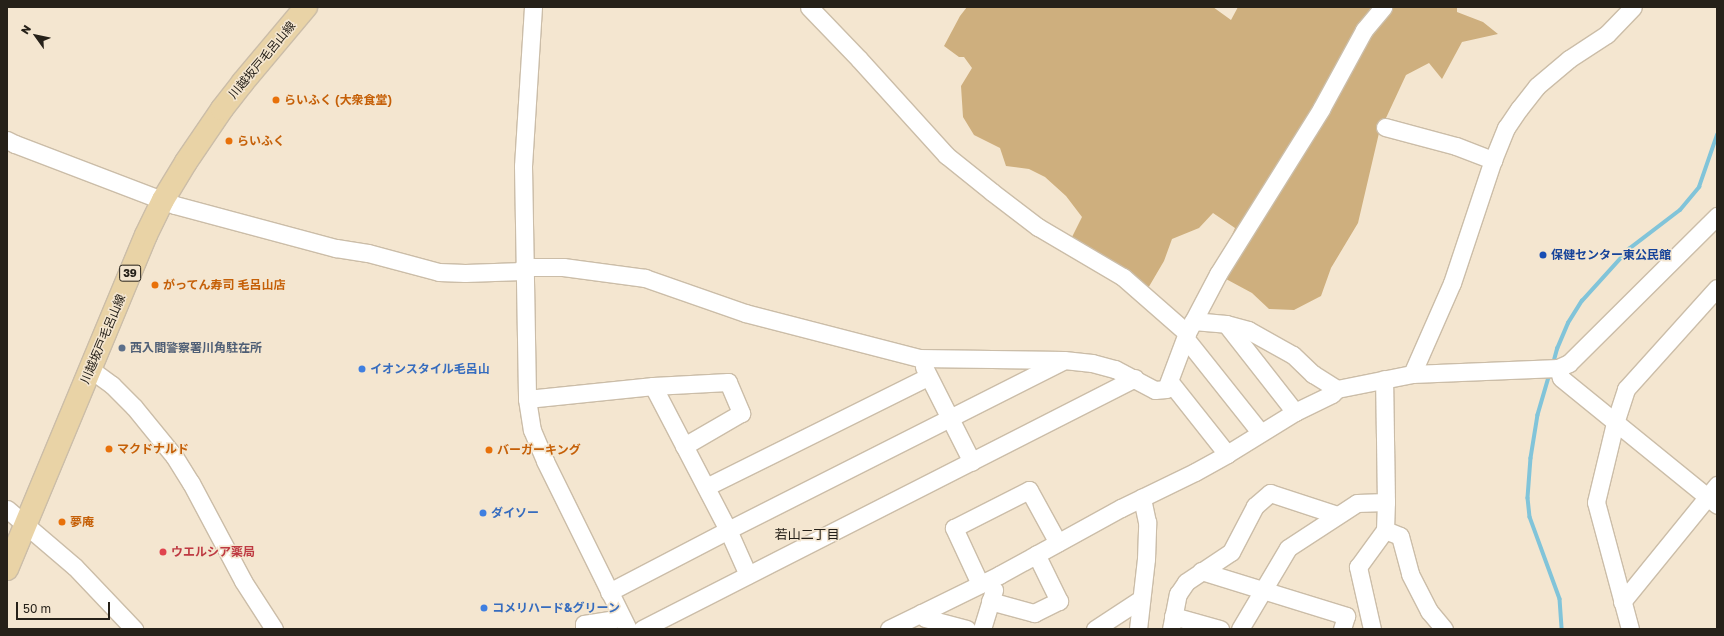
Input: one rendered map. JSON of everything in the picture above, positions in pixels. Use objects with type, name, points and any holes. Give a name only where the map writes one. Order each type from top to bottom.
[{"type":"main road","name":"川越坂戸毛呂山線","points":[[7,569],[146,235],[164,200],[186,162],[222,109],[306,7]]},
{"type":"street","points":[[533,7],[523,166],[523,269],[527,399],[532,430],[545,461],[624,624],[584,624],[584,629]]},
{"type":"street","points":[[809,7],[859,59],[946,155],[1038,227],[1123,277],[1189,331],[1260,432]]},
{"type":"street","points":[[7,140],[175,205],[336,248],[368,253],[439,272],[464,273],[563,268],[645,278],[704,300],[771,320],[919,358],[1064,360],[1092,363],[1115,369],[1156,390],[1166,389],[1189,331],[1218,274],[1321,109],[1364,30],[1383,7]]},
{"type":"street","points":[[1412,374],[1452,283],[1493,160],[1506,128],[1538,86],[1569,59],[1607,34],[1633,7]]},
{"type":"street","points":[[1385,127],[1456,146],[1493,160]]},
{"type":"street","points":[[889,629],[999,575],[1036,554],[1227,454],[1260,432],[1295,412],[1332,394],[1337,389],[1384,378],[1412,374],[1558,368],[1569,362],[1714,224]]},
{"type":"street","points":[[1630,629],[1596,502],[1615,423],[1626,389],[1717,288]]},
{"type":"street","points":[[1189,331],[1226,324],[1248,330],[1293,355],[1313,374],[1337,389]]},
{"type":"street","points":[[1226,324],[1295,412]]},
{"type":"street","points":[[919,358],[972,462]]},
{"type":"street","points":[[609,592],[1064,360]]},
{"type":"street","points":[[1558,368],[1561,378],[1615,423],[1714,496],[1622,602]]},
{"type":"street","points":[[90,369],[112,385],[134,407],[174,456],[191,483],[243,582],[274,629]]},
{"type":"street","points":[[706,487],[928,376]]},
{"type":"street","points":[[642,629],[1135,378]]},
{"type":"street","points":[[1372,629],[1358,567],[1385,530],[1384,378]]},
{"type":"street","points":[[527,399],[653,386],[728,382],[741,413],[684,446]]},
{"type":"street","points":[[1170,382],[1227,454]]},
{"type":"street","points":[[653,386],[728,530],[748,575]]},
{"type":"street","points":[[980,584],[954,528],[1029,490],[1058,543]]},
{"type":"street","points":[[1220,629],[1172,623],[1178,594],[1186,582],[1231,552],[1255,506],[1270,493],[1337,515]]},
{"type":"street","points":[[1138,629],[1146,559],[1147,522],[1142,498]]},
{"type":"street","points":[[1240,629],[1288,548],[1357,503],[1386,502]]},
{"type":"street","points":[[7,509],[75,567],[134,629]]},
{"type":"street","points":[[1385,530],[1400,536],[1410,574],[1429,611],[1444,629]]},
{"type":"street","points":[[990,601],[1034,613],[1059,601],[1036,554]]},
{"type":"street","points":[[1202,571],[1346,616],[1342,629]]},
{"type":"street","points":[[982,629],[999,575]]},
{"type":"street","points":[[1095,629],[1141,599]]},
{"type":"street","points":[[921,613],[925,618],[967,629]]},
{"type":"shaded area","points":[[967,7],[1213,7],[1231,20],[1238,7],[1457,7],[1457,12],[1483,22],[1498,34],[1462,42],[1442,79],[1429,63],[1406,75],[1379,133],[1358,223],[1331,268],[1321,296],[1294,310],[1269,309],[1252,293],[1226,279],[1224,253],[1235,228],[1213,213],[1199,228],[1172,239],[1164,261],[1147,290],[1071,239],[1082,217],[1066,196],[1045,177],[1029,169],[1006,166],[1000,148],[974,135],[963,117],[961,86],[972,68],[964,57],[959,57],[944,46],[960,16]]},
{"type":"waterway","points":[[1553,364],[1557,349],[1568,323],[1582,301],[1629,249],[1680,210],[1699,187],[1717,135]]},
{"type":"waterway","points":[[1550,374],[1538,415],[1531,458],[1528,498],[1530,517],[1560,599],[1562,629]]},
{"type":"place","name":"らいふく (大衆食堂)","points":[[276,100]]},
{"type":"place","name":"らいふく","points":[[229,141]]},
{"type":"place","name":"保健センター東公民館","points":[[1543,255]]},
{"type":"place","name":"がってん寿司 毛呂山店","points":[[155,285]]},
{"type":"place","name":"西入間警察署川角駐在所","points":[[122,348]]},
{"type":"place","name":"イオンスタイル毛呂山","points":[[362,369]]},
{"type":"place","name":"マクドナルド","points":[[109,449]]},
{"type":"place","name":"バーガーキング","points":[[489,450]]},
{"type":"place","name":"ダイソー","points":[[483,513]]},
{"type":"place","name":"夢庵","points":[[62,522]]},
{"type":"place","name":"ウエルシア薬局","points":[[163,552]]},
{"type":"place","name":"コメリハード&グリーン","points":[[484,608]]},
{"type":"district","name":"若山二丁目","points":[[807,534]]}]
